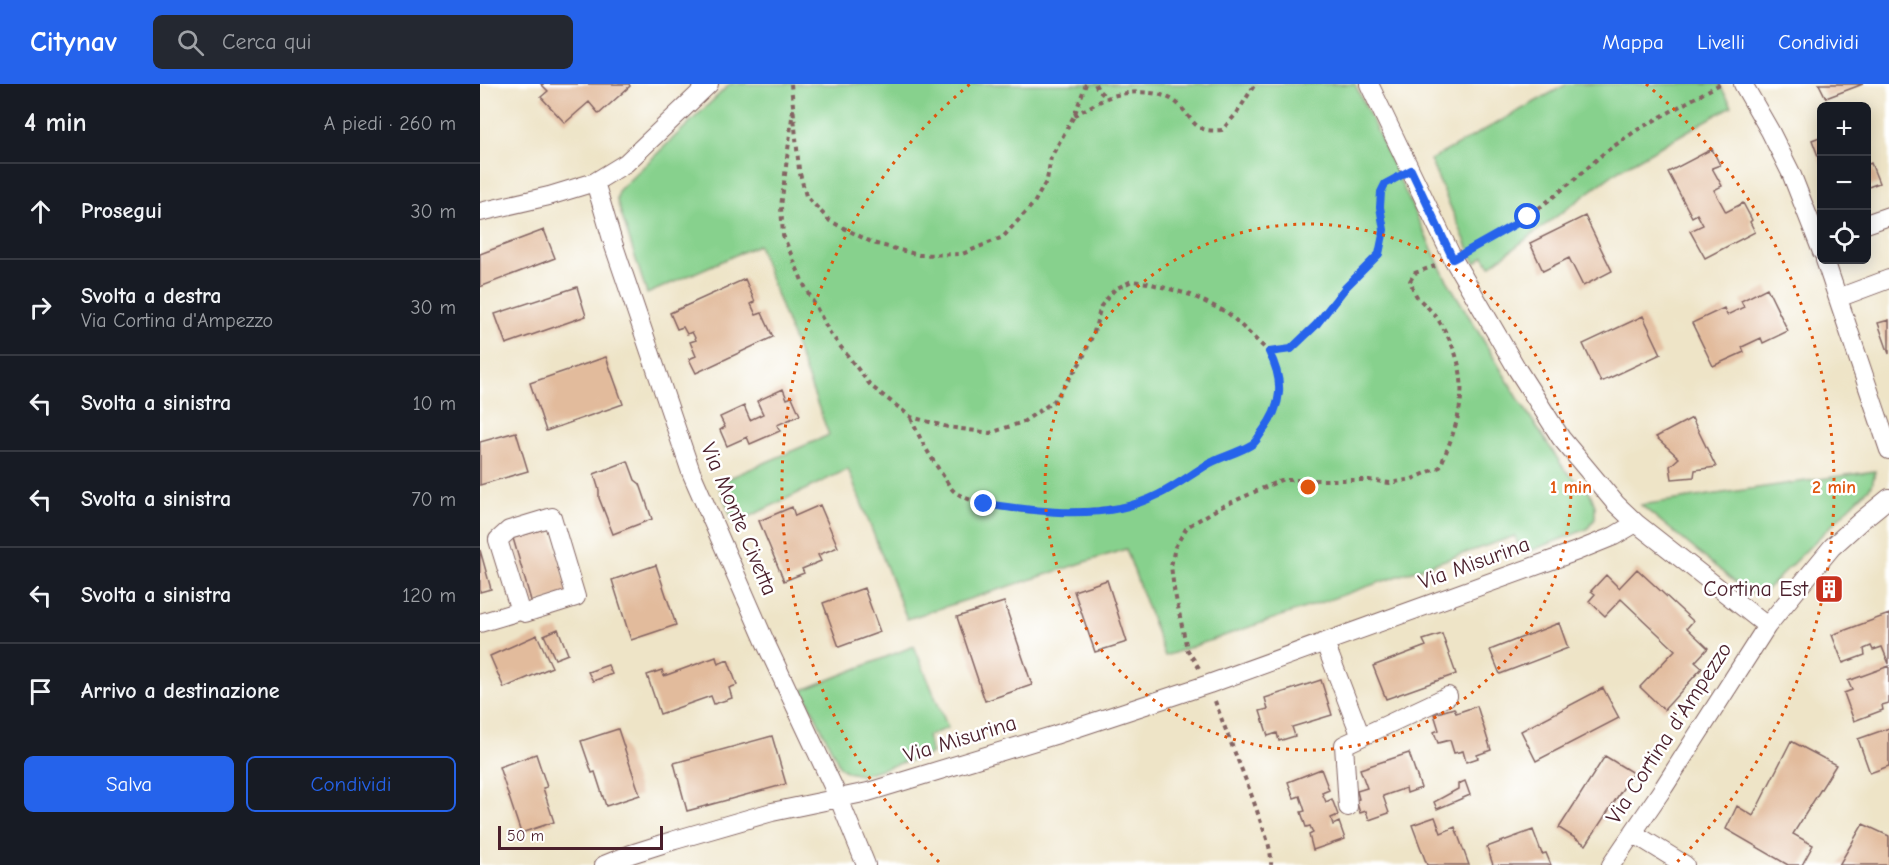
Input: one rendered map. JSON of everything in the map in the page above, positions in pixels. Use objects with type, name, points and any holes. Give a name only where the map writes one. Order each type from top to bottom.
[{"type":"street","points":[[480,212],[549,196],[595,182],[626,163],[709,84]]},
{"type":"street","points":[[1369,84],[1453,259],[1517,369],[1561,438],[1616,504],[1636,523],[1767,626]]},
{"type":"street","points":[[1743,84],[1791,173],[1817,239]]},
{"type":"street","name":"Via Monte Civetta","points":[[595,182],[614,246],[691,472],[767,646],[839,799],[866,865]]},
{"type":"street","points":[[1871,222],[1889,216]]},
{"type":"street","points":[[1826,264],[1889,450]]},
{"type":"street","points":[[1838,298],[1889,279]]},
{"type":"street","name":"Via Cortina d'Ampezzo","points":[[1611,865],[1767,626],[1832,547],[1889,498]]},
{"type":"street","points":[[480,623],[520,611],[525,613],[576,597],[552,517],[508,530],[498,540],[520,611]]},
{"type":"street","name":"Via Misurina","points":[[604,865],[631,854],[772,812],[868,792],[953,768],[1209,684],[1576,551],[1614,536],[1636,523]]},
{"type":"street","points":[[1325,643],[1361,737]]},
{"type":"street","points":[[1348,807],[1344,745],[1448,696]]},
{"type":"street","name":"Via Cortina d'Ampezzo","points":[[1633,833],[1685,865]]},
{"type":"path","points":[[791,84],[800,170],[806,196],[830,221],[873,243],[919,255],[962,254],[1003,237],[1034,203],[1047,180],[1051,157],[1074,116],[1086,84]]},
{"type":"path","points":[[1095,84],[1107,98]]},
{"type":"path","points":[[1074,116],[1119,94],[1161,93],[1177,103],[1197,127],[1209,132],[1222,130],[1237,113],[1255,84]]},
{"type":"path","points":[[1271,865],[1265,834],[1247,779],[1209,684],[1187,649],[1171,566],[1175,547],[1187,527],[1219,508],[1281,480],[1369,480],[1390,483],[1412,479],[1440,467],[1454,434],[1462,399],[1461,371],[1449,338],[1435,316],[1417,296],[1410,281],[1415,273],[1453,259],[1528,217],[1604,153],[1637,130],[1720,84]]},
{"type":"path","points":[[793,109],[781,207],[783,235],[803,283],[830,333],[871,386],[911,417],[948,427],[990,433],[1023,422],[1054,401],[1082,360],[1094,332],[1101,306],[1115,289],[1132,281],[1191,295],[1228,313],[1269,352],[1276,366],[1280,392],[1272,419],[1253,445],[1206,466],[1155,498],[1119,508],[1076,512],[1027,510],[984,504],[954,491],[929,456],[911,417]]},
{"type":"path","points":[[1269,352],[1291,349],[1316,325],[1346,287],[1379,254],[1384,230],[1380,207],[1381,192],[1385,184],[1411,170]]},
{"type":"green space","points":[[730,84],[1355,84],[1444,275],[1521,403],[1565,470],[1590,493],[1595,506],[1595,519],[1587,529],[1522,554],[1515,536],[1165,656],[1126,549],[907,619],[848,469],[734,524],[718,483],[829,435],[758,245],[647,294],[617,201],[618,191]]},
{"type":"green space","points":[[1567,84],[1719,84],[1732,106],[1619,170],[1490,266],[1484,256],[1475,263],[1430,160]]},
{"type":"green space","points":[[1875,471],[1872,485],[1763,593],[1748,593],[1641,505]]},
{"type":"green space","points":[[914,646],[948,728],[927,736],[932,754],[861,775],[847,772],[840,767],[803,690]]},
{"type":"building","points":[[541,84],[629,84],[630,86],[599,114],[589,102],[565,123],[541,97],[548,91]]},
{"type":"building","points":[[1819,84],[1863,84],[1826,98]]},
{"type":"building","points":[[1817,138],[1817,153],[1812,140]]},
{"type":"building","points":[[1712,149],[1720,165],[1712,168],[1722,186],[1714,190],[1726,212],[1743,203],[1752,220],[1750,222],[1755,232],[1705,258],[1690,231],[1703,225],[1697,214],[1692,217],[1668,172]]},
{"type":"building","points":[[1871,163],[1879,183],[1871,186]]},
{"type":"building","points":[[1585,216],[1612,271],[1583,286],[1569,258],[1543,271],[1530,243]]},
{"type":"building","points":[[544,230],[555,258],[480,287],[480,254]]},
{"type":"building","points":[[745,279],[755,302],[751,304],[756,315],[762,313],[773,337],[696,373],[689,359],[696,356],[690,342],[696,340],[692,332],[687,334],[683,327],[677,329],[670,313]]},
{"type":"building","points":[[577,287],[586,316],[506,344],[495,314]]},
{"type":"building","points":[[1767,288],[1788,331],[1763,343],[1761,338],[1742,347],[1744,352],[1713,366],[1692,323],[1724,308],[1727,315],[1744,307],[1741,301]]},
{"type":"building","points":[[1643,316],[1661,354],[1601,382],[1583,344]]},
{"type":"building","points":[[1889,320],[1889,354],[1878,323]]},
{"type":"building","points":[[606,357],[623,404],[546,431],[530,383]]},
{"type":"building","points":[[783,389],[787,399],[792,397],[800,415],[777,425],[780,431],[750,444],[747,437],[727,446],[720,430],[725,427],[720,417],[744,406],[750,420],[763,414],[757,401]]},
{"type":"building","points":[[1692,418],[1716,467],[1695,470],[1694,477],[1672,479],[1670,466],[1679,458],[1656,437]]},
{"type":"building","points":[[516,432],[528,471],[480,485],[480,442]]},
{"type":"building","points":[[628,461],[635,480],[640,484],[652,519],[613,534],[599,498],[594,474]]},
{"type":"building","points":[[820,505],[838,547],[818,555],[821,561],[802,569],[804,573],[784,581],[759,521],[792,507],[795,516]]},
{"type":"building","points":[[550,527],[569,594],[532,604],[513,538]]},
{"type":"building","points":[[480,550],[491,589],[480,592]]},
{"type":"building","points":[[656,565],[676,625],[631,640],[612,580]]},
{"type":"building","points":[[1637,569],[1693,621],[1687,628],[1708,648],[1695,662],[1702,668],[1664,710],[1640,687],[1675,650],[1621,599],[1605,616],[1589,601],[1595,594],[1591,591],[1606,575],[1619,588]]},
{"type":"building","points":[[1107,580],[1127,642],[1095,652],[1074,591]]},
{"type":"building","name":"Cortina Est","points":[[1829,582],[1837,588],[1829,597],[1822,591]]},
{"type":"building","points":[[864,588],[880,632],[839,647],[823,603]]},
{"type":"building","points":[[1004,602],[1032,685],[985,701],[957,617]]},
{"type":"building","points":[[1889,614],[1889,664],[1882,647],[1873,650],[1871,646],[1864,649],[1865,655],[1843,663],[1832,635]]},
{"type":"building","points":[[1559,623],[1568,648],[1500,674],[1490,650]]},
{"type":"building","points":[[558,629],[568,654],[555,659],[544,635]]},
{"type":"building","points":[[1442,634],[1456,674],[1386,699],[1373,666],[1426,646],[1423,640]]},
{"type":"building","points":[[537,635],[552,667],[504,688],[490,656]]},
{"type":"building","points":[[716,657],[718,664],[728,660],[737,685],[729,688],[732,698],[714,704],[711,696],[660,714],[647,675],[662,670],[664,676]]},
{"type":"building","points":[[608,665],[612,674],[593,681],[588,672]]},
{"type":"building","points":[[1889,666],[1889,703],[1882,705],[1883,710],[1854,721],[1844,693],[1852,690],[1848,681]]},
{"type":"building","points":[[1321,680],[1332,715],[1292,727],[1295,736],[1279,741],[1277,733],[1268,736],[1260,711],[1268,709],[1265,698]]},
{"type":"building","points":[[1603,688],[1619,718],[1536,761],[1521,731]]},
{"type":"building","points":[[1477,706],[1491,750],[1466,762],[1463,751],[1454,753],[1450,740],[1438,743],[1434,732],[1439,730],[1434,714],[1454,708],[1456,713]]},
{"type":"building","points":[[1889,728],[1889,766],[1870,773],[1858,739]]},
{"type":"building","points":[[618,729],[640,795],[606,806],[595,772],[592,773],[581,741]]},
{"type":"building","points":[[772,736],[786,784],[687,811],[674,763]]},
{"type":"building","points":[[1791,741],[1836,765],[1793,834],[1813,845],[1802,865],[1788,865],[1726,829],[1737,806],[1753,816]]},
{"type":"building","points":[[1409,753],[1421,788],[1407,793],[1406,788],[1383,796],[1389,813],[1369,820],[1366,811],[1360,813],[1356,800],[1359,799],[1357,791],[1367,788],[1360,769]]},
{"type":"building","points":[[536,754],[547,787],[543,788],[554,822],[521,833],[499,767]]},
{"type":"building","points":[[1605,756],[1633,773],[1586,845],[1559,828]]},
{"type":"building","points":[[1321,769],[1329,790],[1322,793],[1326,802],[1332,799],[1338,815],[1331,818],[1333,825],[1339,822],[1345,839],[1313,850],[1309,835],[1313,833],[1310,826],[1306,827],[1301,812],[1305,811],[1300,796],[1294,798],[1288,782]]},
{"type":"building","points":[[1465,781],[1470,795],[1437,809],[1434,802],[1458,789],[1458,784]]},
{"type":"building","points":[[1435,817],[1441,833],[1455,827],[1469,865],[1427,865],[1412,825]]},
{"type":"building","points":[[1863,824],[1889,836],[1889,865],[1839,865]]},
{"type":"building","points":[[1533,830],[1542,854],[1546,853],[1551,865],[1493,865],[1487,847]]},
{"type":"place","name":"Cortina Est","points":[[1829,589]]},
{"type":"route","points":[[984,504],[1027,510],[1076,512],[1119,508],[1155,498],[1206,466],[1253,445],[1272,419],[1280,392],[1276,366],[1269,352],[1291,349],[1316,325],[1346,287],[1379,254],[1384,230],[1380,207],[1381,192],[1385,184],[1411,170],[1453,259],[1528,217]]}]
